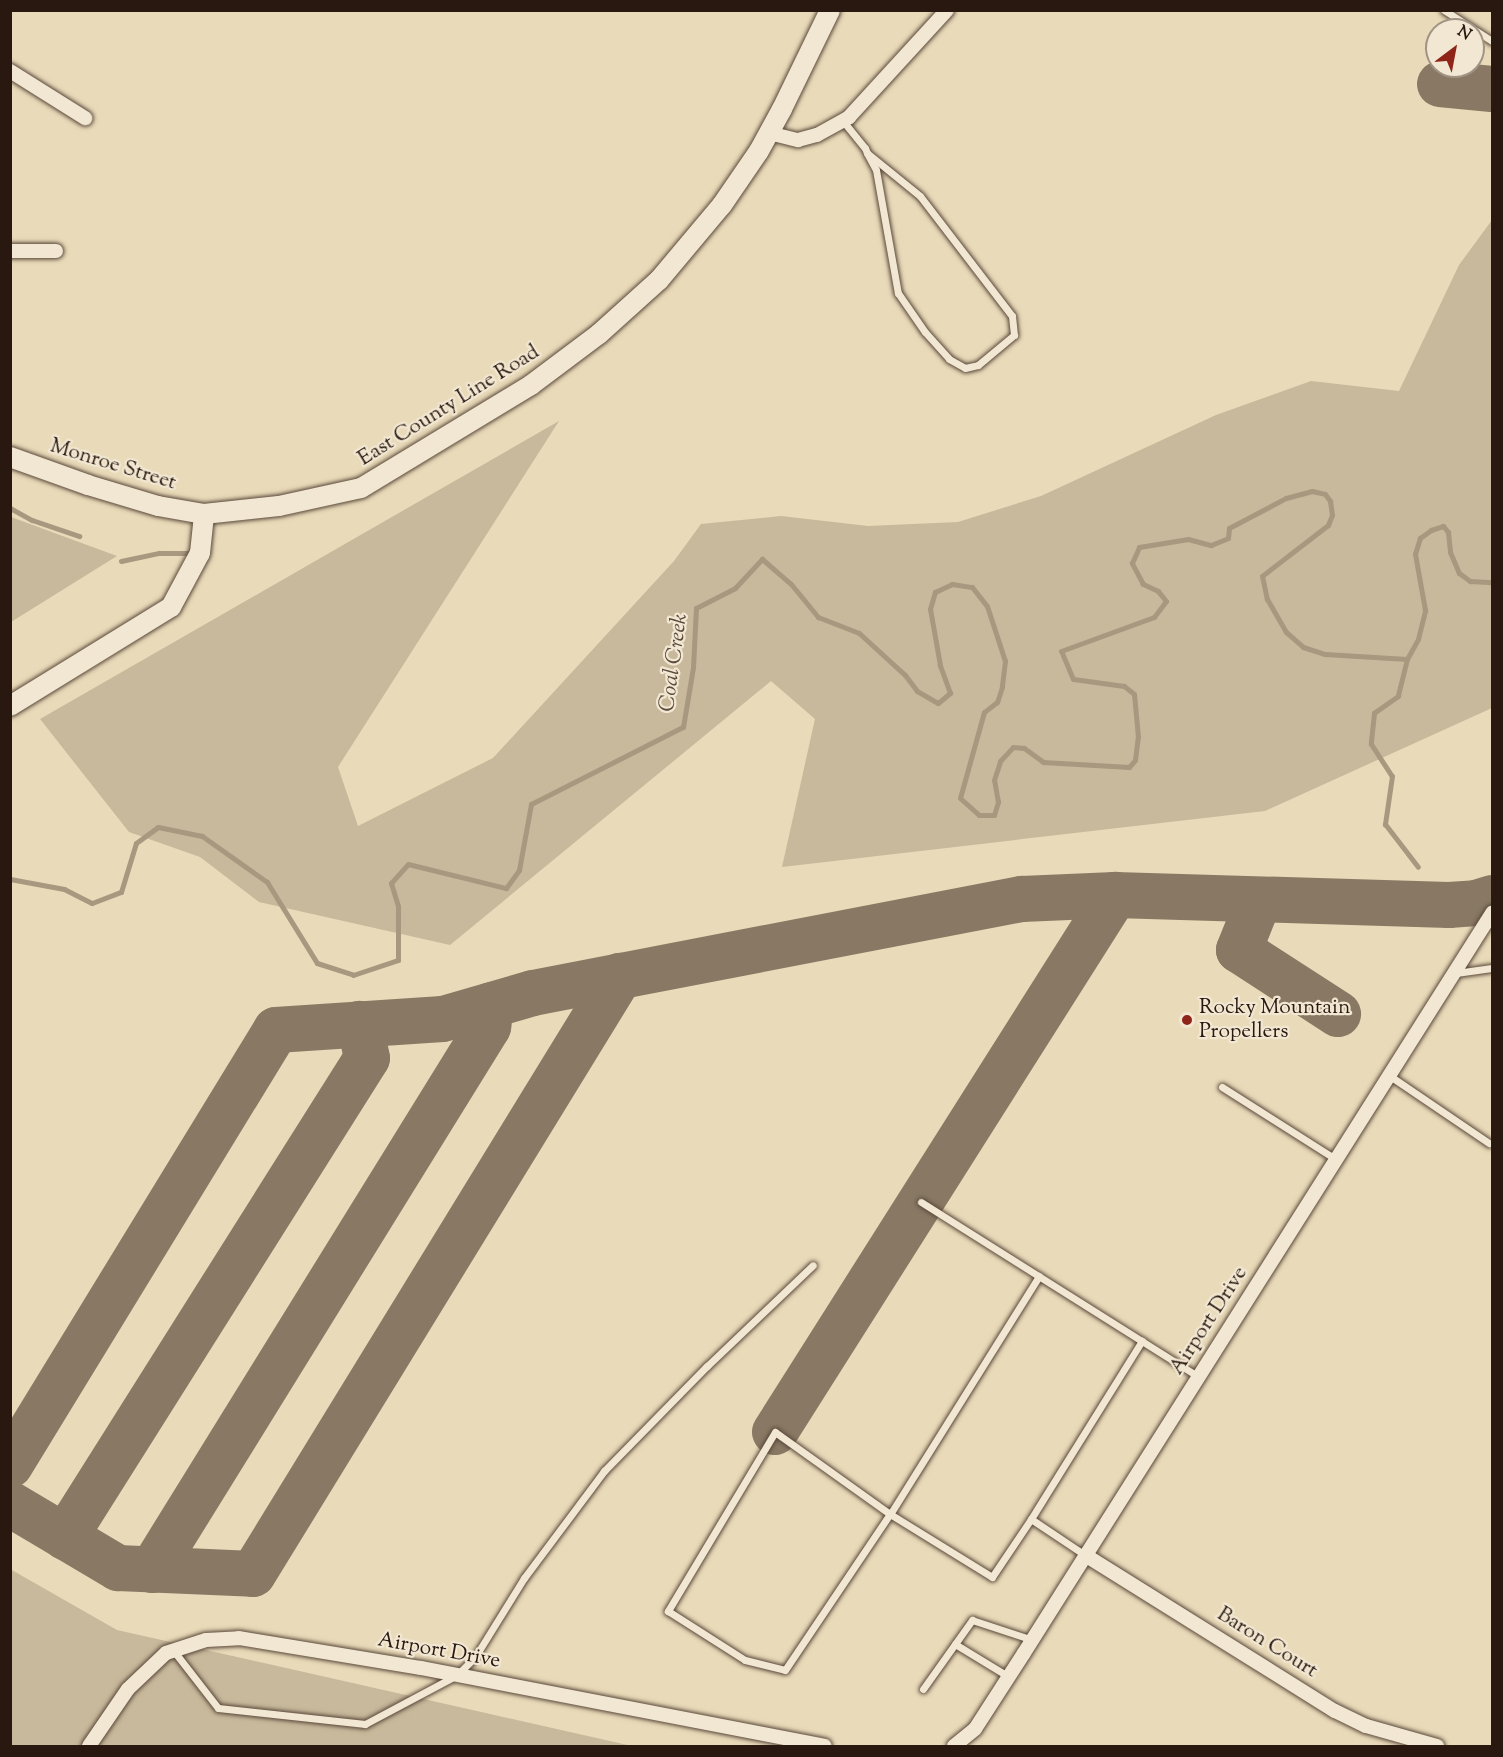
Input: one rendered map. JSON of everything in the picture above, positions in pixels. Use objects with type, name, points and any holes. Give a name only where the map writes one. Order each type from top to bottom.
[{"type":"main road","name":"East County Line Road","points":[[204,514],[279,506],[361,488],[531,385],[599,334],[660,280],[722,204],[769,133],[830,10]]},
{"type":"main road","name":"Monroe Street","points":[[10,457],[88,485],[158,506],[204,514]]},
{"type":"main road","points":[[10,706],[171,607],[200,554],[204,514]]},
{"type":"street","points":[[769,133],[798,140],[817,135],[843,121],[860,106],[947,10]]},
{"type":"street","points":[[10,72],[86,118]]},
{"type":"street","points":[[10,251],[56,251]]},
{"type":"street","name":"Airport Drive","points":[[954,1746],[975,1729],[1033,1640],[1492,913]]},
{"type":"street","name":"Baron Court","points":[[1085,1555],[1335,1710],[1366,1726],[1437,1746]]},
{"type":"street","name":"Airport Drive","points":[[89,1746],[128,1689],[166,1653],[206,1640],[239,1638],[457,1675],[825,1746]]},
{"type":"lane","points":[[1444,10],[1492,40]]},
{"type":"lane","points":[[843,121],[867,153],[876,170],[898,293],[925,332],[949,359],[966,368],[978,365],[1014,335],[1012,316],[920,196],[867,153]]},
{"type":"lane","points":[[1456,973],[1492,968]]},
{"type":"lane","points":[[1390,1076],[1489,1143]]},
{"type":"lane","points":[[1222,1088],[1337,1160]]},
{"type":"lane","points":[[921,1202],[1199,1377]]},
{"type":"lane","points":[[173,1650],[218,1708],[365,1724],[457,1675],[475,1657],[524,1578],[604,1471],[707,1366],[813,1265]]},
{"type":"lane","points":[[1040,1276],[890,1514],[785,1670],[745,1660],[668,1611],[776,1431],[890,1514],[993,1577],[1142,1341]]},
{"type":"lane","points":[[1030,1519],[1085,1555]]},
{"type":"lane","points":[[923,1689],[972,1620],[1033,1640]]},
{"type":"lane","points":[[955,1644],[1009,1677]]},
{"type":"shaded area","points":[[1492,220],[1492,708],[1265,811],[782,867],[815,719],[771,681],[450,945],[259,902],[200,857],[129,832],[40,719],[559,421],[338,767],[358,826],[493,758],[674,561],[701,524],[781,516],[868,526],[958,522],[1041,496],[1216,415],[1311,381],[1399,391],[1459,265]]},
{"type":"shaded area","points":[[11,517],[117,556],[11,622]]},
{"type":"shaded area","points":[[10,1569],[117,1630],[632,1746],[11,1746]]},
{"type":"waterway","name":"Coal Creek","points":[[10,879],[64,889],[92,903],[121,892],[136,843],[158,827],[202,836],[267,882],[317,963],[353,975],[398,960],[398,906],[391,883],[408,864],[506,888],[519,870],[531,804],[683,727],[693,667],[696,608],[735,588],[762,559],[791,584],[818,617],[859,633],[905,675],[917,691],[938,703],[950,693],[940,665],[930,609],[935,592],[952,584],[972,587],[987,606],[1005,661],[1002,687],[997,702],[984,712],[960,798],[979,815],[994,815],[998,802],[994,780],[1000,761],[1013,747],[1024,748],[1043,762],[1129,767],[1135,760],[1138,737],[1134,694],[1124,686],[1073,679],[1061,651],[1154,617],[1166,601],[1158,591],[1143,584],[1132,563],[1139,547],[1188,539],[1211,545],[1228,538],[1229,528],[1286,498],[1312,491],[1325,494],[1330,501],[1332,515],[1328,525],[1262,576],[1267,599],[1286,632],[1303,647],[1325,654],[1407,659],[1418,639],[1425,610],[1415,554],[1420,538],[1431,530],[1443,526],[1448,532],[1450,552],[1459,573],[1470,581],[1492,582]]},
{"type":"waterway","points":[[10,508],[32,520],[79,536]]},
{"type":"waterway","points":[[121,561],[159,553],[195,553]]},
{"type":"waterway","points":[[1407,659],[1398,696],[1374,713],[1371,744],[1392,776],[1385,824],[1418,867]]},
{"type":"taxiway","points":[[1440,84],[1492,89]]},
{"type":"taxiway","points":[[775,1432],[1115,895]]},
{"type":"taxiway","points":[[10,1465],[276,1030],[443,1019],[533,993],[1022,899],[1115,895],[1449,905],[1476,903],[1492,898]]},
{"type":"taxiway","points":[[1259,900],[1239,950],[1338,1014]]},
{"type":"taxiway","points":[[10,1504],[118,1568],[253,1574],[620,976]]},
{"type":"taxiway","points":[[152,1570],[488,1027],[491,1005]]},
{"type":"taxiway","points":[[65,1537],[367,1058],[360,1024]]},
{"type":"place","name":"Rocky Mountain Propellers","points":[[1187,1020]]}]
